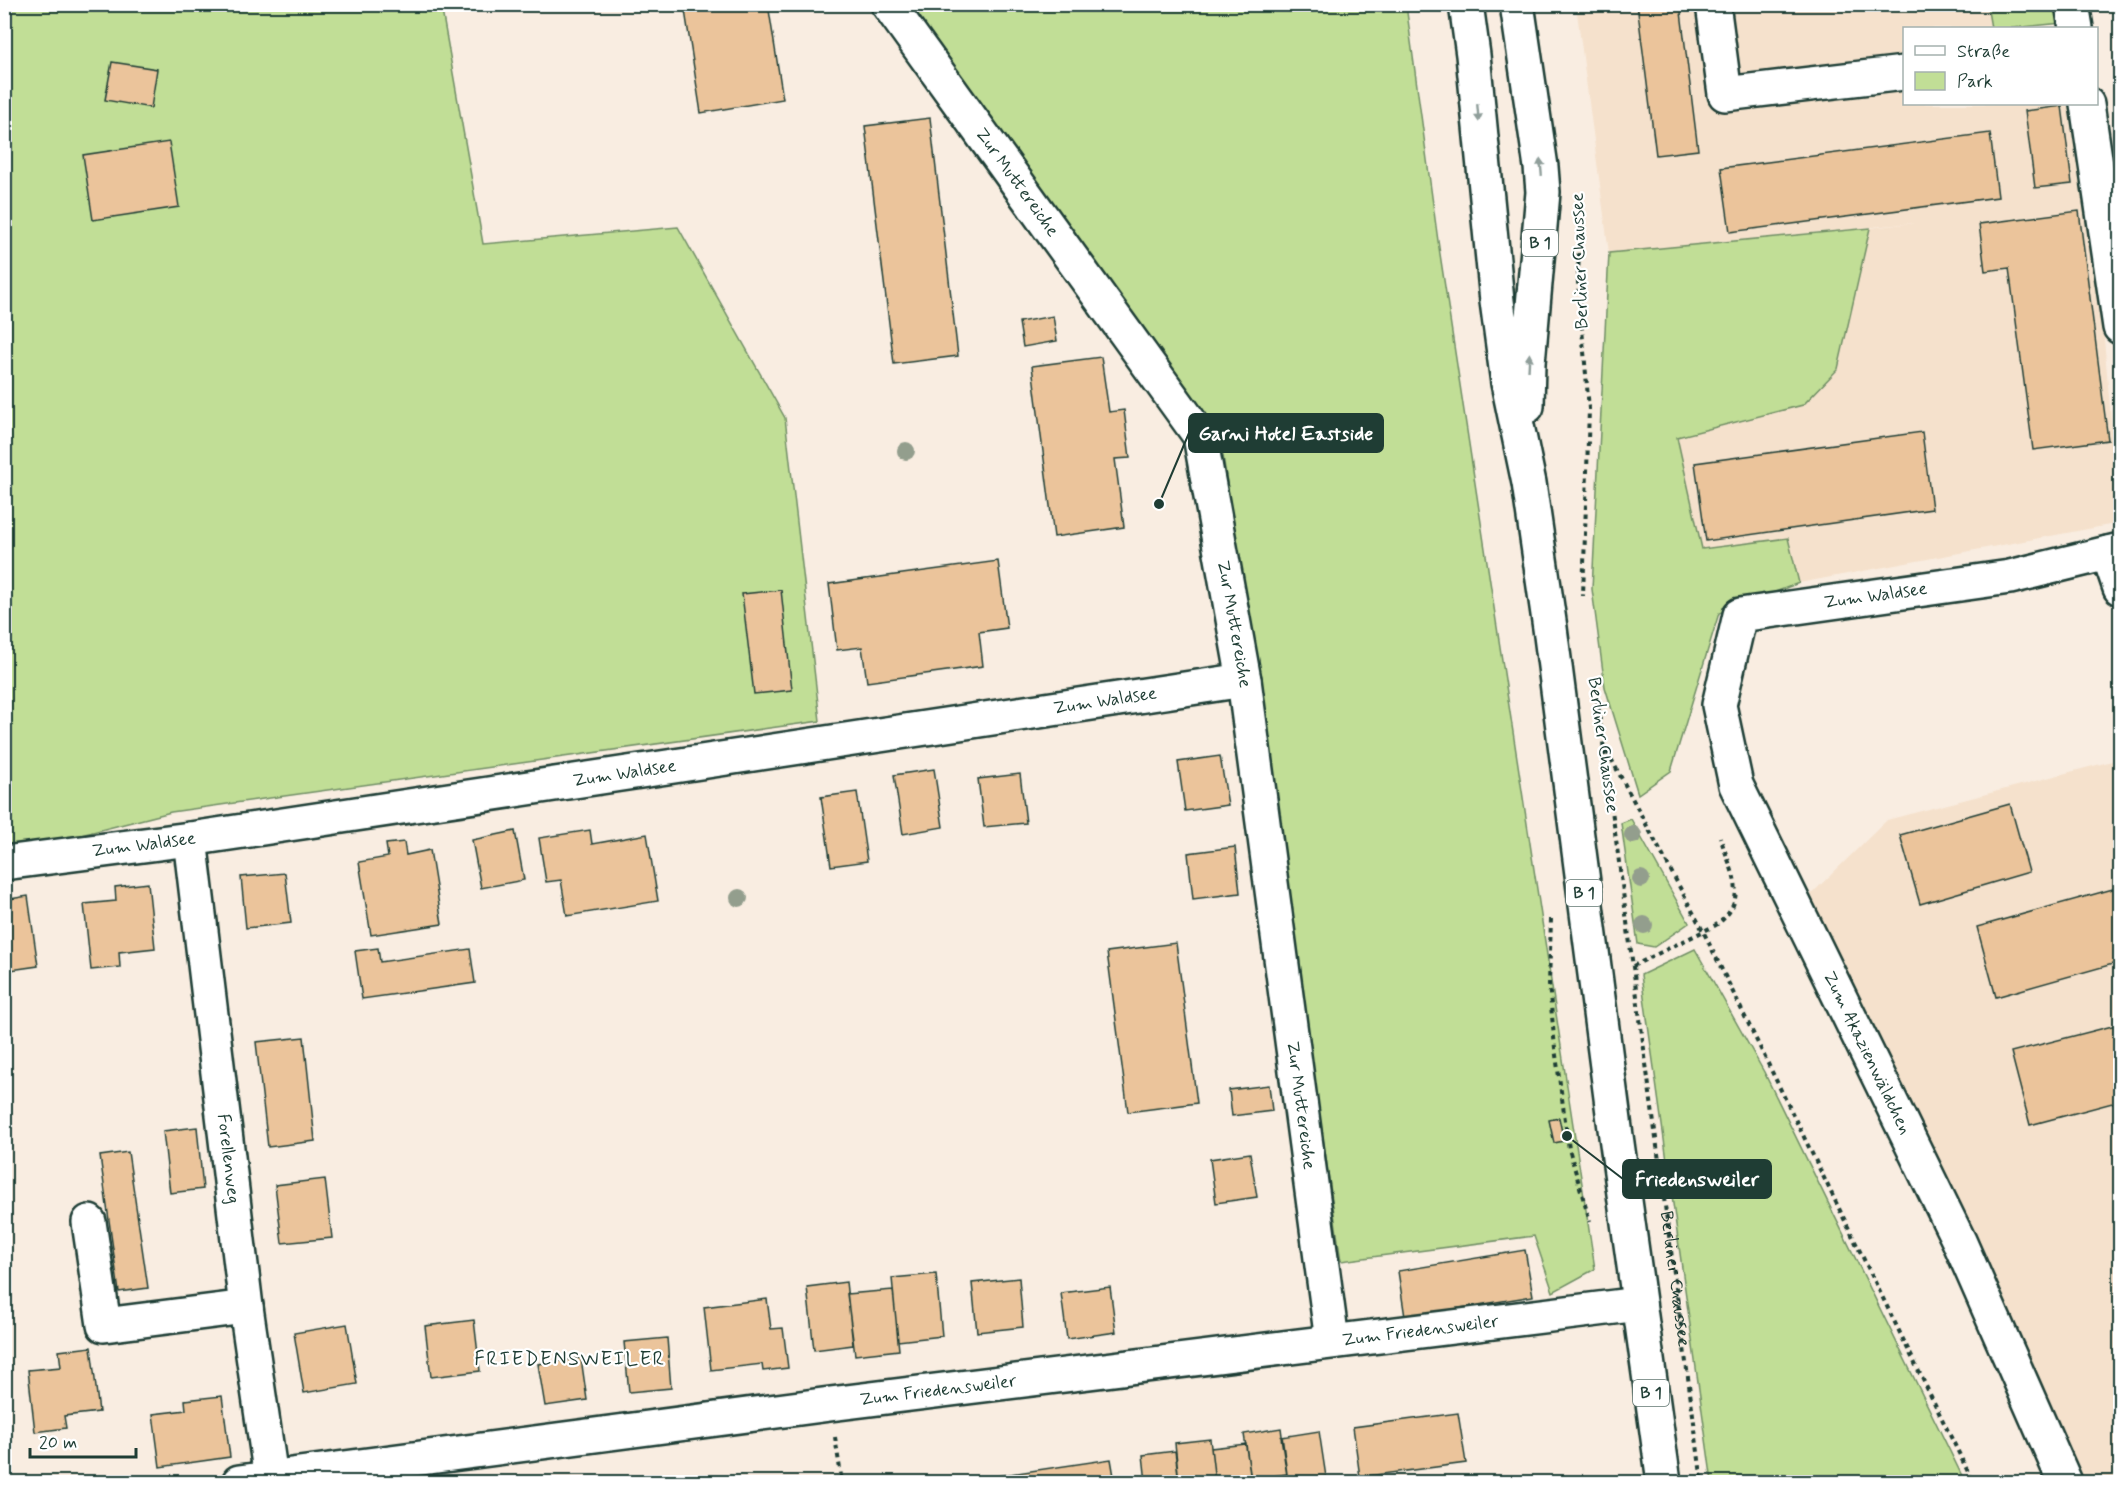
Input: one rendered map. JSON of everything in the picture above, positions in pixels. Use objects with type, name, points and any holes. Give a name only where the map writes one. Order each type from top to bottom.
[{"type":"street","name":"Zur Muttereiche","points":[[888,4],[1200,436],[1244,680],[1332,1341]]},
{"type":"street","name":"Berliner Chaussee","points":[[1466,4],[1497,301],[1508,383],[1529,483],[1664,1482]]},
{"type":"street","name":"Berliner Chaussee","points":[[1517,4],[1543,192],[1528,363],[1526,423],[1529,483]]},
{"type":"street","points":[[1713,4],[1725,94],[1903,73]]},
{"type":"street","points":[[2072,4],[2076,27]]},
{"type":"street","points":[[2087,105],[2121,327]]},
{"type":"street","name":"Zum Waldsee","points":[[1740,615],[2010,577],[2114,551]]},
{"type":"street","points":[[2114,551],[2121,588]]},
{"type":"street","name":"Zum Akazienwäldchen","points":[[1740,615],[1719,705],[1736,786],[1959,1241],[2065,1482]]},
{"type":"street","name":"Zum Waldsee","points":[[4,863],[190,839],[1244,680]]},
{"type":"street","name":"Forellenweg","points":[[190,839],[246,1307],[271,1478]]},
{"type":"street","points":[[89,1222],[104,1325],[246,1307]]},
{"type":"street","name":"Zum Friedensweiler","points":[[239,1482],[830,1404],[1639,1304]]},
{"type":"path","name":"Berliner Chaussee","points":[[1579,192],[1578,283],[1589,409],[1583,596]]},
{"type":"path","name":"Berliner Chaussee","points":[[1596,689],[1702,1482]]},
{"type":"path","points":[[1605,747],[1703,931],[1972,1482]]},
{"type":"path","points":[[1633,966],[1703,931]]},
{"type":"path","points":[[830,1404],[842,1482]]},
{"type":"shaded area","points":[[1576,5],[1987,5],[1991,27],[1903,27],[1903,105],[2076,105],[2091,189],[2120,523],[1799,583],[1788,538],[1702,549],[1677,437],[1803,405],[1838,369],[1870,228],[1914,223],[1609,253]]},
{"type":"shaded area","points":[[2120,759],[2120,1482],[2065,1482],[1796,909],[1887,820]]},
{"type":"green space","points":[[5,5],[441,5],[483,244],[678,227],[785,418],[820,721],[171,812],[81,835],[5,848]]},
{"type":"green space","points":[[902,5],[1406,5],[1438,241],[1595,1269],[1553,1292],[1534,1236],[1341,1261],[1220,435]]},
{"type":"green space","points":[[1987,5],[2059,5],[2062,23],[1991,27]]},
{"type":"green space","points":[[1870,228],[1838,369],[1803,405],[1677,437],[1702,549],[1788,538],[1799,583],[1719,613],[1671,771],[1638,794],[1605,687],[1592,589],[1609,253]]},
{"type":"green space","points":[[1631,819],[1689,923],[1654,947],[1638,944],[1621,823]]},
{"type":"green space","points":[[1695,949],[1764,1072],[1965,1482],[1712,1482],[1641,975]]},
{"type":"building","points":[[684,4],[768,4],[783,99],[701,113]]},
{"type":"building","points":[[1637,4],[1680,4],[1698,150],[1656,155]]},
{"type":"building","points":[[1778,4],[1828,4],[1779,10]]},
{"type":"building","points":[[112,62],[157,69],[151,108],[105,100]]},
{"type":"building","points":[[2062,106],[2072,184],[2035,188],[2025,111]]},
{"type":"building","points":[[930,118],[958,356],[894,364],[865,126]]},
{"type":"building","points":[[1990,133],[1998,197],[1730,232],[1721,168]]},
{"type":"building","points":[[169,142],[179,207],[93,220],[83,155]]},
{"type":"building","points":[[2079,211],[2108,440],[2033,450],[2009,268],[1985,271],[1979,224]]},
{"type":"building","points":[[1053,316],[1057,341],[1023,347],[1019,322]]},
{"type":"building","points":[[1101,357],[1109,412],[1124,410],[1130,458],[1115,459],[1124,527],[1054,537],[1032,366]]},
{"type":"building","points":[[1922,432],[1932,509],[1706,541],[1695,463]]},
{"type":"building","points":[[998,561],[1007,628],[979,632],[983,666],[867,682],[862,647],[837,650],[829,584]]},
{"type":"building","points":[[781,590],[792,690],[754,694],[742,594]]},
{"type":"building","points":[[1220,756],[1228,805],[1185,811],[1178,762]]},
{"type":"building","points":[[934,769],[943,827],[903,834],[894,775]]},
{"type":"building","points":[[1020,774],[1026,823],[984,827],[978,779]]},
{"type":"building","points":[[857,792],[867,861],[831,866],[821,797]]},
{"type":"building","points":[[2010,804],[2029,872],[1920,904],[1900,835]]},
{"type":"building","points":[[590,830],[592,844],[647,834],[658,901],[567,916],[561,880],[546,882],[539,838]]},
{"type":"building","points":[[515,831],[524,880],[481,888],[472,840]]},
{"type":"building","points":[[404,842],[406,855],[430,850],[442,924],[371,935],[359,862],[388,857],[386,844]]},
{"type":"building","points":[[1235,847],[1240,893],[1193,899],[1188,853]]},
{"type":"building","points":[[285,873],[291,923],[246,928],[241,877]]},
{"type":"building","points":[[148,883],[155,948],[119,952],[120,967],[91,970],[84,904],[116,901],[115,887]]},
{"type":"building","points":[[2120,887],[2120,962],[1996,997],[1977,927]]},
{"type":"building","points":[[28,896],[38,966],[4,971],[4,900]]},
{"type":"building","points":[[1176,943],[1197,1103],[1128,1112],[1107,952]]},
{"type":"building","points":[[378,948],[380,962],[470,949],[475,983],[362,999],[355,951]]},
{"type":"building","points":[[2120,1024],[2120,1101],[2030,1125],[2011,1052]]},
{"type":"building","points":[[304,1037],[315,1141],[268,1147],[256,1042]]},
{"type":"building","points":[[1269,1085],[1272,1111],[1232,1116],[1229,1090]]},
{"type":"building","points":[[1559,1118],[1564,1141],[1554,1143],[1549,1120]]},
{"type":"building","points":[[197,1127],[203,1189],[170,1193],[163,1131]]},
{"type":"building","points":[[128,1152],[148,1288],[119,1292],[100,1156]]},
{"type":"building","points":[[1250,1153],[1257,1197],[1216,1203],[1210,1159]]},
{"type":"building","points":[[325,1179],[332,1238],[282,1243],[275,1185]]},
{"type":"building","points":[[1525,1250],[1533,1296],[1405,1317],[1398,1271]]},
{"type":"building","points":[[936,1274],[942,1336],[898,1341],[892,1278]]},
{"type":"building","points":[[1019,1278],[1023,1327],[977,1332],[972,1283]]},
{"type":"building","points":[[846,1282],[853,1345],[814,1350],[807,1287]]},
{"type":"building","points":[[1110,1287],[1116,1332],[1067,1339],[1061,1293]]},
{"type":"building","points":[[893,1290],[899,1350],[855,1355],[847,1294]]},
{"type":"building","points":[[767,1299],[771,1329],[783,1328],[788,1368],[763,1371],[762,1364],[711,1370],[704,1307]]},
{"type":"building","points":[[474,1320],[480,1371],[431,1377],[425,1326]]},
{"type":"building","points":[[347,1324],[357,1384],[304,1393],[294,1333]]},
{"type":"building","points":[[667,1338],[671,1388],[629,1392],[624,1342]]},
{"type":"building","points":[[91,1347],[99,1412],[64,1416],[66,1428],[35,1432],[28,1370],[61,1367],[59,1351]]},
{"type":"building","points":[[581,1358],[587,1400],[545,1406],[538,1364]]},
{"type":"building","points":[[222,1396],[230,1457],[160,1467],[153,1414],[186,1410],[185,1400]]},
{"type":"building","points":[[1458,1413],[1466,1463],[1360,1477],[1353,1427]]},
{"type":"building","points":[[1281,1428],[1287,1474],[1251,1479],[1244,1434]]},
{"type":"building","points":[[1319,1431],[1326,1477],[1288,1482],[1281,1437]]},
{"type":"building","points":[[1210,1439],[1215,1482],[1179,1482],[1175,1443]]},
{"type":"building","points":[[1246,1444],[1251,1482],[1215,1482],[1211,1448]]},
{"type":"building","points":[[1175,1451],[1179,1482],[1146,1482],[1143,1455]]},
{"type":"building","points":[[1111,1459],[1115,1482],[956,1482]]},
{"type":"place","name":"Garni Hotel Eastside","points":[[1159,504]]},
{"type":"place","name":"Friedensweiler","points":[[1567,1136]]},
{"type":"district","name":"FRIEDENSWEILER","points":[[570,1359]]}]
